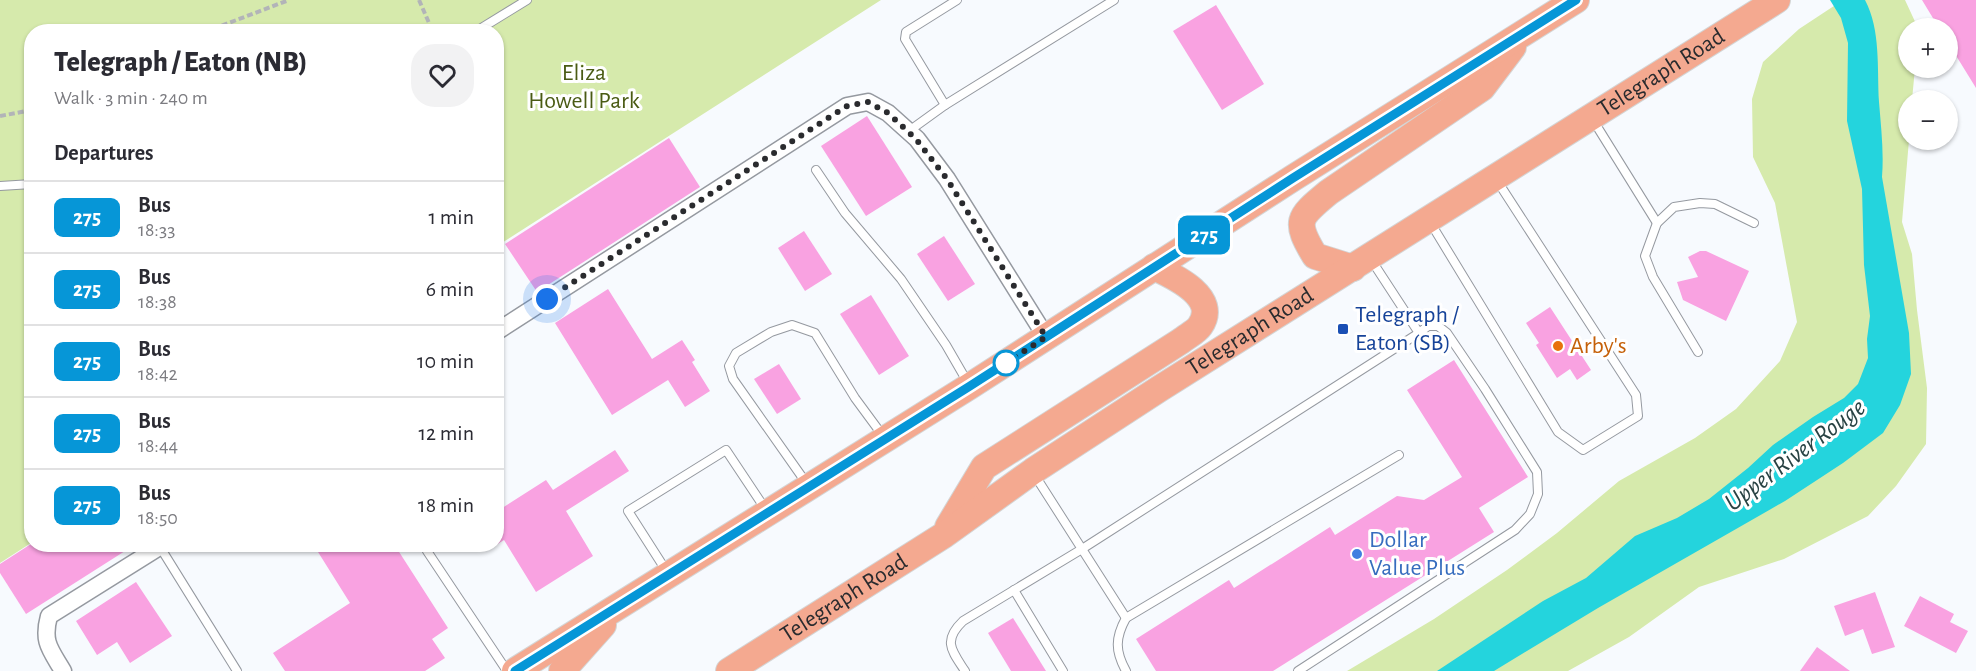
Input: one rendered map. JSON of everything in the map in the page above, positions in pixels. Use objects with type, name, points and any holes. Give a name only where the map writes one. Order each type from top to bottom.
[{"type":"main road","points":[[515,671],[970,386],[1576,0]]},
{"type":"main road","name":"Telegraph Road","points":[[734,670],[944,535],[1033,471],[1777,0]]},
{"type":"main road","points":[[1361,263],[1315,256],[1302,235],[1302,223],[1307,210],[1329,192],[1482,88],[1525,33]]},
{"type":"main road","points":[[944,535],[984,467],[1181,341],[1200,326],[1204,311],[1199,296],[1186,283],[1154,267]]},
{"type":"main road","points":[[562,671],[618,607]]},
{"type":"street","points":[[504,327],[847,106],[868,102],[888,113],[909,131],[947,179],[1046,337]]},
{"type":"street","points":[[63,671],[46,644],[45,631],[49,616],[152,552]]},
{"type":"lane","points":[[488,24],[527,0]]},
{"type":"lane","points":[[945,105],[905,39],[906,32],[957,0]]},
{"type":"lane","points":[[909,131],[945,105],[1114,0]]},
{"type":"lane","points":[[1591,117],[1657,223]]},
{"type":"lane","points":[[816,170],[845,213],[901,279],[946,345],[970,386]]},
{"type":"lane","points":[[1428,219],[1558,432],[1583,450],[1638,416],[1636,395],[1496,178]]},
{"type":"lane","points":[[0,186],[24,184]]},
{"type":"lane","points":[[1698,352],[1653,277],[1646,256],[1657,223],[1674,207],[1700,203],[1715,204],[1754,223]]},
{"type":"lane","points":[[1361,263],[1419,333]]},
{"type":"lane","points":[[808,487],[733,379],[729,366],[736,353],[771,332],[792,325],[815,333],[855,398],[885,439]]},
{"type":"lane","points":[[965,671],[951,648],[951,637],[963,621],[1082,549],[1428,326],[1438,326],[1448,333],[1538,472],[1538,494],[1530,514],[1515,530],[1298,671]]},
{"type":"lane","points":[[669,575],[628,511],[706,462],[726,450],[768,513]]},
{"type":"lane","points":[[1126,671],[1120,660],[1117,643],[1119,631],[1126,618],[1399,455]]},
{"type":"lane","points":[[1033,471],[1126,618]]},
{"type":"lane","points":[[166,552],[237,671]]},
{"type":"lane","points":[[428,552],[507,671]]},
{"type":"lane","points":[[1014,590],[1063,671]]},
{"type":"path","points":[[227,24],[289,0]]},
{"type":"path","points":[[419,0],[430,24]]},
{"type":"path","points":[[0,116],[24,112]]},
{"type":"green space","name":"Eliza Howell Park","points":[[0,0],[881,0],[504,242],[504,24],[24,24],[24,548],[0,563]]},
{"type":"green space","points":[[1843,0],[1905,0],[1913,18],[1898,18],[1898,78],[1914,78],[1913,90],[1898,90],[1898,150],[1908,150],[1902,222],[1912,254],[1927,388],[1926,444],[1896,486],[1868,516],[1784,559],[1699,587],[1629,637],[1568,671],[1347,671],[1434,619],[1507,570],[1557,533],[1619,481],[1695,438],[1736,409],[1780,361],[1797,322],[1775,203],[1753,157],[1752,99],[1763,62],[1799,29]]},
{"type":"water","name":"Upper River Rouge","points":[[1830,0],[1865,0],[1874,24],[1878,63],[1882,177],[1909,333],[1911,374],[1900,405],[1883,433],[1843,463],[1785,501],[1598,608],[1494,671],[1437,671],[1543,601],[1586,578],[1635,536],[1677,518],[1709,499],[1773,445],[1844,398],[1858,384],[1868,358],[1867,339],[1870,316],[1864,265],[1862,189],[1847,121],[1848,43],[1841,18]]},
{"type":"building","points":[[1922,0],[1976,0],[1976,88],[1958,59],[1958,18],[1933,18]]},
{"type":"building","points":[[1216,5],[1264,84],[1222,110],[1173,31]]},
{"type":"building","points":[[867,116],[912,187],[866,216],[821,146]]},
{"type":"building","points":[[669,138],[700,187],[537,292],[505,244]]},
{"type":"building","points":[[804,231],[832,274],[805,291],[778,248]]},
{"type":"building","points":[[944,236],[975,284],[948,301],[917,254]]},
{"type":"building","points":[[1700,251],[1706,251],[1749,271],[1726,321],[1683,300],[1677,282],[1698,277],[1688,257]]},
{"type":"building","points":[[608,289],[652,359],[682,340],[695,360],[692,362],[710,391],[685,407],[668,380],[612,415],[555,323]]},
{"type":"building","points":[[871,295],[909,356],[879,375],[840,314]]},
{"type":"building","points":[[1550,307],[1591,370],[1577,380],[1570,369],[1557,378],[1536,345],[1539,343],[1526,323]]},
{"type":"building","points":[[1454,360],[1528,477],[1479,508],[1494,532],[1273,671],[1156,671],[1136,639],[1229,580],[1234,588],[1330,527],[1335,535],[1397,496],[1424,500],[1462,477],[1407,390]]},
{"type":"building","points":[[779,364],[801,399],[777,414],[754,379]]},
{"type":"building","points":[[615,450],[629,471],[566,511],[593,556],[536,592],[504,540],[504,507],[546,480],[553,490]]},
{"type":"building","points":[[24,549],[24,552],[123,552],[26,614],[0,573],[0,564]]},
{"type":"building","points":[[318,552],[399,552],[448,628],[432,639],[445,658],[425,671],[285,671],[273,653],[350,603]]},
{"type":"building","points":[[136,582],[172,636],[130,663],[117,642],[97,655],[76,621]]},
{"type":"building","points":[[1875,592],[1895,647],[1872,654],[1863,629],[1845,636],[1834,606]]},
{"type":"building","points":[[1920,596],[1954,614],[1950,622],[1968,631],[1956,653],[1904,626]]},
{"type":"building","points":[[1013,618],[1046,671],[1011,671],[988,633]]},
{"type":"building","points":[[1817,647],[1824,652],[1850,671],[1800,671]]},
{"type":"bus line","name":"275","points":[[515,671],[970,386],[1293,178],[1576,0]]},
{"type":"place","name":"Telegraph / Eaton (SB)","points":[[1343,329]]},
{"type":"place","name":"Arby's","points":[[1558,346]]},
{"type":"place","name":"Dollar Value Plus","points":[[1357,554]]},
{"type":"route","points":[[547,299],[847,106],[868,102],[888,113],[916,139],[947,179],[1046,337],[1006,363]]}]
